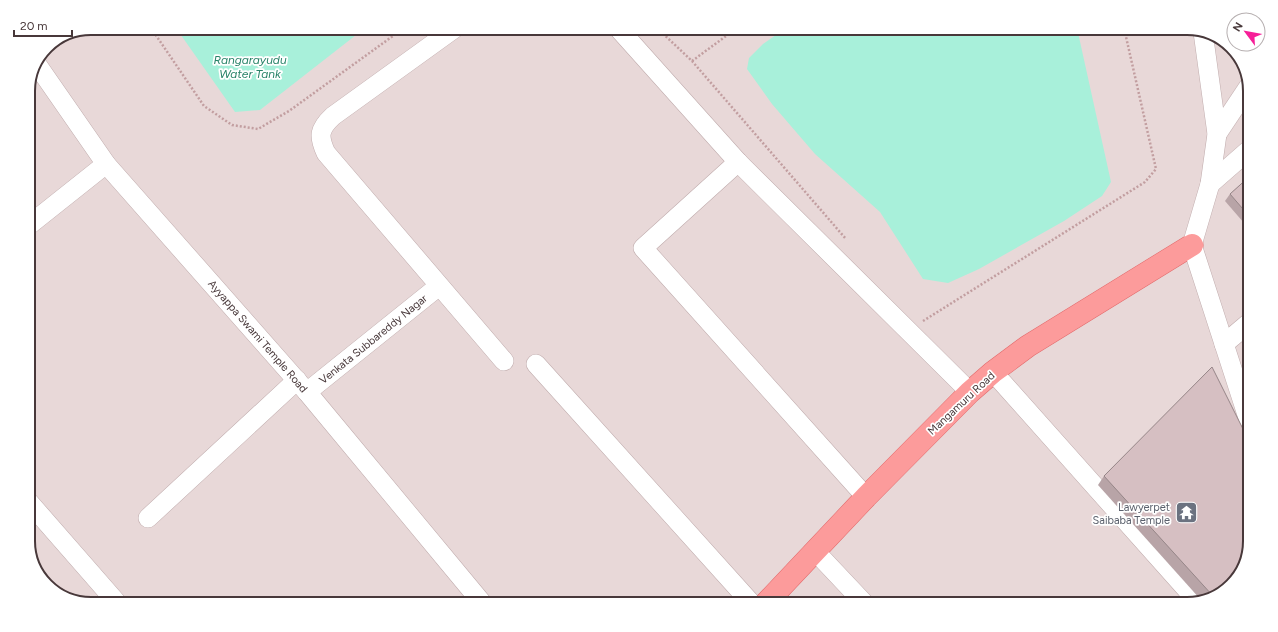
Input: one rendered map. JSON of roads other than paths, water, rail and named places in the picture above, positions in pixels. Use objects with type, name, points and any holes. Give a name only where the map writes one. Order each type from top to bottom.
[{"type":"main road","name":"Mangamuru Road","points":[[772,597],[866,496],[970,392],[993,372],[1028,346],[1192,245]]},
{"type":"street","points":[[445,35],[333,116],[324,125],[321,133],[322,144],[326,154],[504,361]]},
{"type":"street","points":[[624,35],[738,162],[970,392]]},
{"type":"street","points":[[1204,38],[1217,134],[1210,184],[1192,245],[1243,402]]},
{"type":"street","name":"Ayyappa Swami Temple Road","points":[[40,69],[106,164],[302,386],[477,597]]},
{"type":"street","points":[[1217,134],[1243,96]]},
{"type":"street","points":[[1210,184],[1243,155]]},
{"type":"street","points":[[738,162],[643,248],[866,496]]},
{"type":"street","points":[[35,220],[106,164]]},
{"type":"street","name":"Venkata Subbareddy Nagar","points":[[148,518],[302,386],[439,286]]},
{"type":"street","points":[[1224,344],[1243,328]]},
{"type":"street","points":[[536,364],[746,597]]},
{"type":"street","points":[[993,372],[1193,597]]},
{"type":"street","points":[[35,509],[112,597]]},
{"type":"street","points":[[815,551],[858,597]]},
{"type":"water","name":"Rangarayudu Water Tank","points":[[181,35],[356,35],[260,110],[235,112]]},
{"type":"water","points":[[776,35],[1079,35],[1111,182],[1102,196],[1064,221],[979,269],[948,283],[923,279],[880,212],[815,154],[772,104],[747,69],[749,58],[763,44]]},
{"type":"place","name":"Lawyerpet Saibaba Temple","points":[[1186,513]]}]
